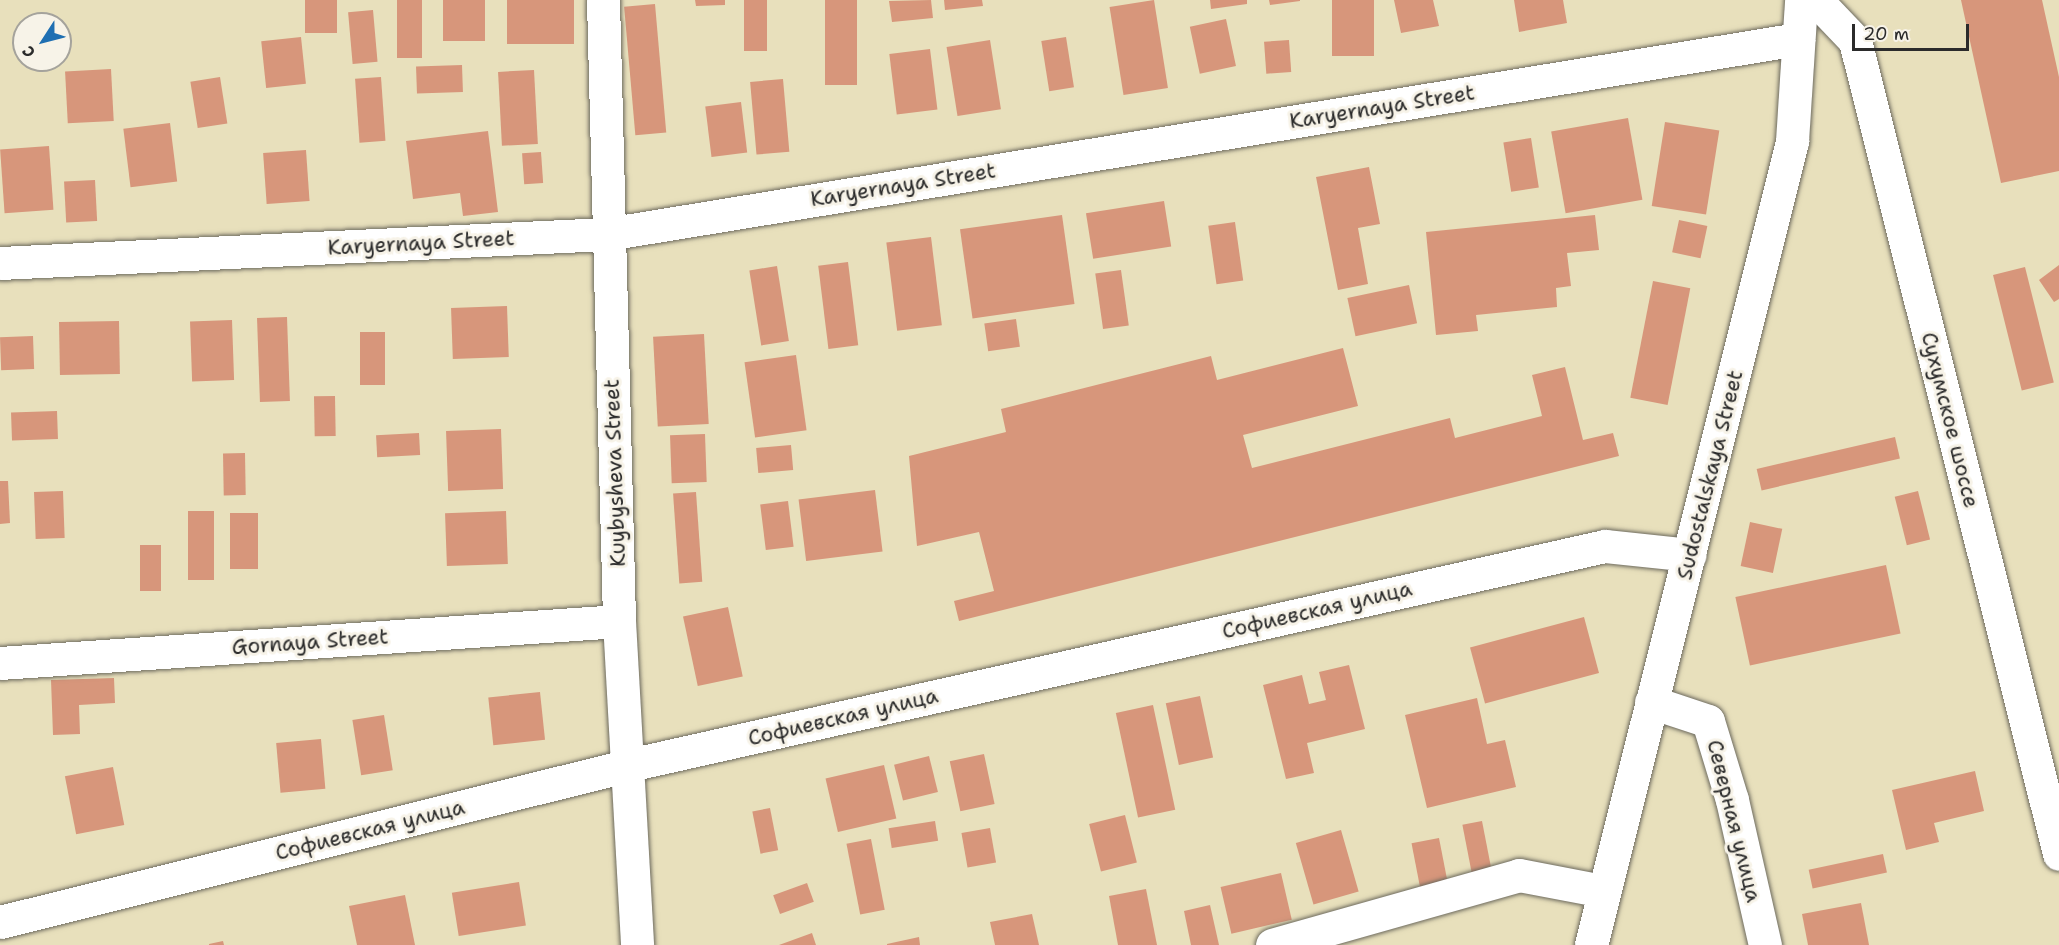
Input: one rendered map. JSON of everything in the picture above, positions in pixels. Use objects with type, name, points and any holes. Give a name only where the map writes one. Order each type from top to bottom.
[{"type":"main road","name":"Kuybysheva Street","points":[[603,0],[607,234],[620,621],[637,945]]},
{"type":"main road","name":"Sudostalskaya Street","points":[[1591,945],[1792,141],[1801,0]]},
{"type":"main road","name":"Сухумское шоссе","points":[[1816,0],[1855,41],[2059,854]]},
{"type":"main road","name":"Karyernaya Street","points":[[0,263],[607,234],[1798,39]]},
{"type":"main road","name":"Софиевская улица","points":[[0,922],[629,765],[1605,546],[1690,555]]},
{"type":"main road","name":"Gornaya Street","points":[[0,663],[620,621]]},
{"type":"main road","name":"Северная улица","points":[[1651,702],[1708,721],[1765,945]]},
{"type":"main road","points":[[1272,945],[1520,875],[1603,891]]},
{"type":"building","points":[[305,0],[337,0],[337,33],[305,33]]},
{"type":"building","points":[[397,0],[422,0],[422,58],[397,58]]},
{"type":"building","points":[[443,0],[485,0],[485,41],[443,41]]},
{"type":"building","points":[[507,0],[574,0],[574,44],[507,44]]},
{"type":"building","points":[[695,0],[725,0],[725,5],[696,6]]},
{"type":"building","points":[[744,0],[767,0],[767,51],[744,51]]},
{"type":"building","points":[[825,0],[857,0],[857,85],[825,85]]},
{"type":"building","points":[[931,0],[933,18],[892,22],[889,1]]},
{"type":"building","points":[[944,0],[982,0],[983,6],[945,10]]},
{"type":"building","points":[[1154,0],[1168,88],[1123,95],[1110,7]]},
{"type":"building","points":[[1210,0],[1247,0],[1247,4],[1211,9]]},
{"type":"building","points":[[1269,0],[1300,0],[1300,1],[1270,5]]},
{"type":"building","points":[[1332,0],[1374,0],[1374,56],[1332,56]]},
{"type":"building","points":[[1394,0],[1433,0],[1439,26],[1401,33]]},
{"type":"building","points":[[1514,0],[1563,0],[1567,23],[1519,32]]},
{"type":"building","points":[[1961,0],[2042,0],[2059,77],[2059,171],[2001,183]]},
{"type":"building","points":[[655,4],[666,133],[635,135],[624,7]]},
{"type":"building","points":[[373,10],[378,62],[353,64],[348,12]]},
{"type":"building","points":[[1226,19],[1236,66],[1200,74],[1190,27]]},
{"type":"building","points":[[301,37],[306,84],[266,88],[261,41]]},
{"type":"building","points":[[1066,37],[1074,87],[1049,91],[1041,41]]},
{"type":"building","points":[[990,40],[1001,109],[957,116],[947,47]]},
{"type":"building","points":[[1289,40],[1291,72],[1266,74],[1264,42]]},
{"type":"building","points":[[930,49],[937,110],[897,115],[889,54]]},
{"type":"building","points":[[462,65],[463,92],[417,94],[416,67]]},
{"type":"building","points":[[111,69],[114,121],[68,123],[65,72]]},
{"type":"building","points":[[534,70],[538,144],[502,146],[498,72]]},
{"type":"building","points":[[220,77],[227,123],[198,128],[190,82]]},
{"type":"building","points":[[381,77],[385,141],[360,143],[355,79]]},
{"type":"building","points":[[783,79],[789,152],[756,155],[750,82]]},
{"type":"building","points":[[741,102],[747,153],[711,157],[705,106]]},
{"type":"building","points":[[1628,118],[1642,200],[1566,213],[1551,132]]},
{"type":"building","points":[[1665,122],[1719,131],[1706,215],[1652,206]]},
{"type":"building","points":[[170,123],[177,182],[131,187],[123,129]]},
{"type":"building","points":[[488,131],[498,212],[463,216],[460,193],[413,199],[406,141]]},
{"type":"building","points":[[1531,138],[1539,187],[1511,192],[1503,142]]},
{"type":"building","points":[[49,146],[53,210],[5,213],[0,149]]},
{"type":"building","points":[[306,150],[310,201],[267,204],[263,153]]},
{"type":"building","points":[[541,152],[543,183],[524,184],[522,153]]},
{"type":"building","points":[[1369,167],[1380,224],[1358,228],[1368,284],[1338,290],[1316,177]]},
{"type":"building","points":[[95,180],[97,221],[66,223],[64,182]]},
{"type":"building","points":[[1164,201],[1171,246],[1093,259],[1086,213]]},
{"type":"building","points":[[1062,215],[1075,304],[973,318],[960,229]]},
{"type":"building","points":[[1595,215],[1599,250],[1567,253],[1571,286],[1556,288],[1557,307],[1476,315],[1478,331],[1436,335],[1426,232]]},
{"type":"building","points":[[1679,220],[1707,226],[1701,258],[1672,252]]},
{"type":"building","points":[[1235,222],[1243,280],[1216,284],[1208,226]]},
{"type":"building","points":[[931,237],[942,325],[897,331],[886,242]]},
{"type":"building","points":[[848,262],[858,345],[828,349],[818,266]]},
{"type":"building","points":[[2059,265],[2059,299],[2054,302],[2039,280]]},
{"type":"building","points":[[777,266],[789,341],[761,345],[749,270]]},
{"type":"building","points":[[2025,267],[2054,382],[2022,390],[1993,275]]},
{"type":"building","points":[[1121,270],[1129,325],[1103,329],[1095,274]]},
{"type":"building","points":[[1653,281],[1690,288],[1668,405],[1630,398]]},
{"type":"building","points":[[1409,285],[1417,323],[1355,336],[1347,298]]},
{"type":"building","points":[[507,306],[509,357],[453,359],[451,308]]},
{"type":"building","points":[[287,317],[290,401],[260,402],[257,318]]},
{"type":"building","points":[[1016,319],[1020,347],[988,351],[984,323]]},
{"type":"building","points":[[232,320],[234,380],[192,381],[190,321]]},
{"type":"building","points":[[119,321],[120,374],[60,375],[59,322]]},
{"type":"building","points":[[360,332],[385,332],[385,385],[360,385]]},
{"type":"building","points":[[704,334],[709,424],[658,427],[653,337]]},
{"type":"building","points":[[33,336],[34,369],[1,370],[0,337]]},
{"type":"building","points":[[1343,348],[1358,406],[1243,435],[1252,468],[1450,418],[1455,438],[1542,416],[1532,375],[1565,367],[1583,440],[1613,433],[1619,456],[959,621],[954,601],[994,591],[979,532],[917,546],[909,456],[1006,432],[1001,409],[1211,356],[1217,380]]},
{"type":"building","points":[[796,355],[807,430],[755,437],[745,362]]},
{"type":"building","points":[[314,396],[335,396],[336,436],[315,436]]},
{"type":"building","points":[[57,411],[58,439],[12,441],[11,413]]},
{"type":"building","points":[[501,429],[503,489],[448,491],[446,431]]},
{"type":"building","points":[[419,433],[420,455],[377,457],[376,435]]},
{"type":"building","points":[[705,434],[707,482],[672,483],[670,435]]},
{"type":"building","points":[[1895,437],[1900,458],[1762,490],[1757,469]]},
{"type":"building","points":[[791,445],[793,470],[758,473],[756,448]]},
{"type":"building","points":[[223,453],[245,453],[246,495],[224,495]]},
{"type":"building","points":[[0,481],[8,481],[10,523],[0,524]]},
{"type":"building","points":[[875,490],[883,552],[806,561],[799,499]]},
{"type":"building","points":[[63,491],[65,538],[36,539],[34,492]]},
{"type":"building","points":[[1918,491],[1930,540],[1907,545],[1895,497]]},
{"type":"building","points":[[696,492],[702,582],[679,583],[673,494]]},
{"type":"building","points":[[788,501],[794,547],[766,550],[760,504]]},
{"type":"building","points":[[188,511],[214,511],[214,580],[188,580]]},
{"type":"building","points":[[506,511],[508,564],[447,566],[445,513]]},
{"type":"building","points":[[230,513],[258,513],[258,569],[230,569]]},
{"type":"building","points":[[1750,522],[1782,529],[1773,573],[1741,566]]},
{"type":"building","points":[[140,545],[161,545],[161,591],[140,591]]},
{"type":"building","points":[[1886,565],[1901,633],[1750,665],[1735,597]]},
{"type":"building","points":[[728,607],[743,676],[698,686],[683,617]]},
{"type":"building","points":[[1584,617],[1599,673],[1485,704],[1470,648]]},
{"type":"building","points":[[1349,665],[1365,729],[1307,743],[1314,773],[1286,779],[1263,685],[1302,675],[1309,704],[1326,700],[1319,672]]},
{"type":"building","points":[[114,678],[115,703],[79,705],[80,734],[53,735],[51,680]]},
{"type":"building","points":[[540,692],[545,740],[493,745],[488,697]]},
{"type":"building","points":[[1200,696],[1213,758],[1179,765],[1166,703]]},
{"type":"building","points":[[1477,698],[1487,744],[1505,740],[1516,787],[1427,808],[1405,715]]},
{"type":"building","points":[[1153,705],[1175,810],[1138,818],[1116,713]]},
{"type":"building","points":[[384,715],[393,770],[361,775],[352,720]]},
{"type":"building","points":[[321,739],[325,789],[281,793],[276,743]]},
{"type":"building","points":[[984,754],[995,804],[960,811],[950,761]]},
{"type":"building","points":[[929,756],[938,792],[903,801],[894,765]]},
{"type":"building","points":[[884,765],[896,819],[838,832],[826,778]]},
{"type":"building","points":[[113,767],[124,825],[76,834],[65,776]]},
{"type":"building","points":[[1975,771],[1984,811],[1934,823],[1939,842],[1906,850],[1892,790]]},
{"type":"building","points":[[770,808],[778,850],[761,854],[752,811]]},
{"type":"building","points":[[1125,815],[1137,863],[1101,871],[1089,824]]},
{"type":"building","points":[[935,821],[938,841],[892,848],[889,828]]},
{"type":"building","points":[[1482,821],[1492,873],[1472,877],[1462,825]]},
{"type":"building","points":[[990,828],[996,862],[968,868],[961,833]]},
{"type":"building","points":[[1341,830],[1359,892],[1313,904],[1296,843]]},
{"type":"building","points":[[1439,838],[1448,885],[1421,890],[1412,843]]},
{"type":"building","points":[[871,839],[885,910],[860,914],[846,844]]},
{"type":"building","points":[[1883,854],[1887,873],[1813,888],[1809,870]]},
{"type":"building","points":[[1281,873],[1292,920],[1231,934],[1221,887]]},
{"type":"building","points":[[519,882],[526,925],[459,936],[452,893]]},
{"type":"building","points":[[807,883],[814,902],[780,914],[773,895]]},
{"type":"building","points":[[1146,889],[1157,945],[1118,945],[1109,896]]},
{"type":"building","points":[[405,895],[415,945],[357,945],[349,906]]},
{"type":"building","points":[[1861,903],[1869,945],[1808,945],[1802,914]]},
{"type":"building","points":[[1210,905],[1219,945],[1191,945],[1184,911]]},
{"type":"building","points":[[1032,914],[1039,945],[995,945],[990,922]]},
{"type":"building","points":[[812,933],[816,945],[779,945]]},
{"type":"building","points":[[919,937],[920,945],[887,945],[887,944]]},
{"type":"building","points":[[223,941],[224,945],[209,945],[209,944]]}]
